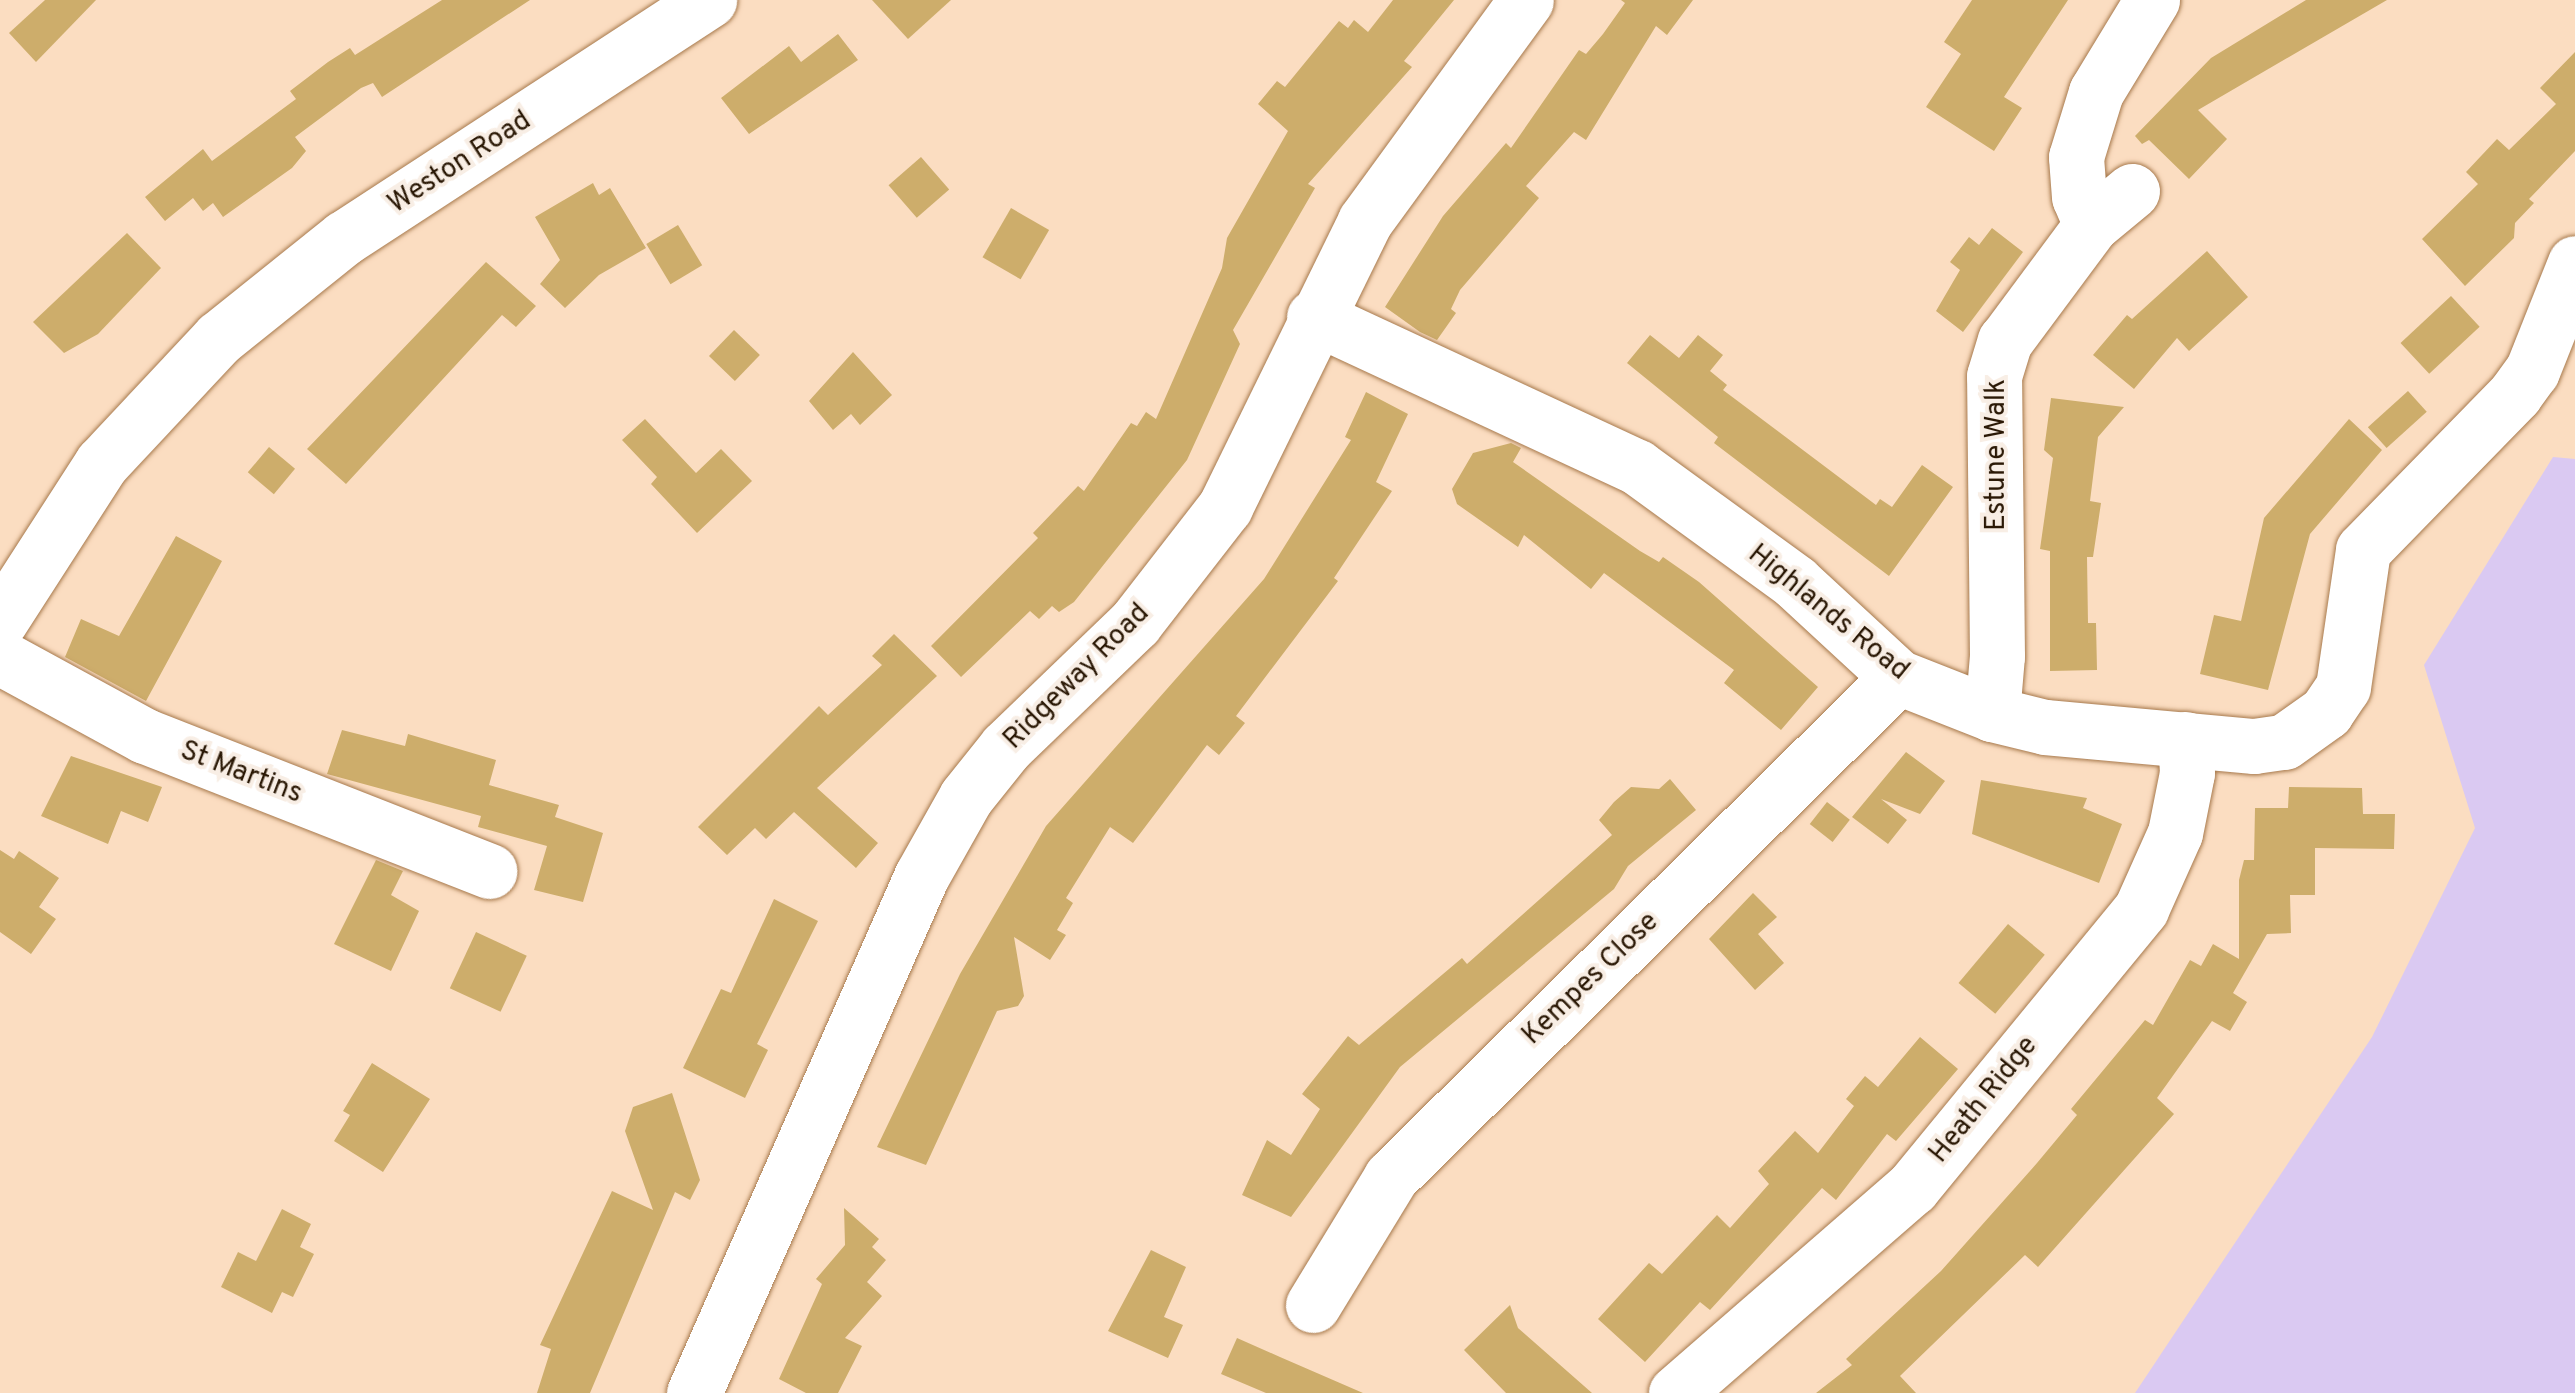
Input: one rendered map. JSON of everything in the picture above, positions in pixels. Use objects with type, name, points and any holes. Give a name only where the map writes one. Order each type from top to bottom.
[{"type":"street","name":"Weston Road","points":[[0,621],[102,463],[219,338],[344,238],[708,0]]},
{"type":"street","name":"Ridgeway Road","points":[[694,1393],[920,877],[966,796],[1006,747],[1135,623],[1214,523],[1259,444],[1314,317],[1366,222],[1526,0]]},
{"type":"street","name":"Estune Walk","points":[[1992,714],[1997,656],[1994,376],[2005,341],[2124,201],[2079,197],[2076,157],[2096,92],[2138,5]]},
{"type":"street","name":"Highlands Road","points":[[1314,317],[1637,467],[1795,582],[1898,677],[1992,714],[2046,727],[2254,746],[2284,742],[2326,712],[2343,687],[2363,550],[2532,370],[2575,264]]},
{"type":"street","name":"St Martins","points":[[0,657],[146,736],[490,871]]},
{"type":"street","name":"Kempes Close","points":[[1313,1305],[1391,1177],[1898,677]]},
{"type":"street","name":"Heath Ridge","points":[[1676,1393],[1912,1188],[2141,910],[2175,834],[2187,772],[2185,739]]},
{"type":"shaded area","points":[[2553,457],[2575,459],[2575,1393],[2135,1393],[2372,1037],[2475,828],[2424,665]]},
{"type":"building","points":[[45,0],[96,0],[36,62],[9,33]]},
{"type":"building","points":[[442,0],[530,0],[382,97],[373,83],[361,88],[295,137],[306,151],[292,168],[223,217],[213,203],[203,211],[193,198],[165,221],[145,197],[203,149],[212,161],[296,99],[290,91],[328,62],[350,48],[355,55]]},
{"type":"building","points":[[872,0],[951,0],[908,39]]},
{"type":"building","points":[[1393,0],[1454,0],[1404,61],[1412,67],[1308,184],[1315,188],[1233,330],[1240,344],[1187,460],[1074,602],[1059,612],[1052,606],[1039,619],[1030,611],[961,677],[931,646],[1038,538],[1033,533],[1078,486],[1084,491],[1131,423],[1137,426],[1146,412],[1156,419],[1222,268],[1227,238],[1288,131],[1258,104],[1277,81],[1285,87],[1339,21],[1348,28],[1354,20],[1368,32]]},
{"type":"building","points":[[1621,0],[1693,0],[1667,35],[1656,26],[1586,140],[1574,132],[1526,186],[1539,198],[1460,290],[1451,309],[1456,313],[1437,340],[1420,332],[1385,307],[1443,216],[1506,143],[1511,148],[1579,50],[1586,54],[1603,34],[1625,3]]},
{"type":"building","points":[[1972,0],[2068,0],[2004,97],[2022,108],[1994,151],[1926,107],[1961,54],[1944,42]]},
{"type":"building","points":[[2306,0],[2387,0],[2198,110],[2227,139],[2189,179],[2149,140],[2142,144],[2135,136],[2211,58]]},
{"type":"building","points":[[838,34],[858,60],[749,134],[721,98],[789,46],[801,62]]},
{"type":"building","points":[[2575,52],[2575,151],[2529,199],[2534,203],[2515,223],[2514,238],[2465,286],[2422,239],[2478,184],[2466,172],[2497,139],[2509,150],[2556,104],[2540,88]]},
{"type":"building","points":[[921,157],[949,189],[917,218],[889,185]]},
{"type":"building","points":[[593,183],[599,195],[610,188],[646,248],[599,275],[565,308],[540,284],[560,260],[535,217]]},
{"type":"building","points":[[1011,208],[1049,230],[1021,279],[982,257]]},
{"type":"building","points":[[678,225],[702,265],[670,284],[646,244]]},
{"type":"building","points":[[1992,228],[2023,252],[1963,332],[1936,311],[1960,270],[1950,262],[1969,237],[1979,245]]},
{"type":"building","points":[[127,233],[161,268],[98,334],[64,353],[33,322]]},
{"type":"building","points":[[2207,251],[2248,297],[2189,351],[2177,338],[2134,389],[2093,355],[2127,315],[2132,319]]},
{"type":"building","points":[[486,262],[536,306],[516,327],[502,315],[346,484],[307,449]]},
{"type":"building","points":[[2451,296],[2480,327],[2429,374],[2401,343]]},
{"type":"building","points":[[734,330],[760,355],[735,381],[709,356]]},
{"type":"building","points":[[1650,335],[1679,358],[1698,335],[1723,355],[1710,371],[1727,385],[1723,390],[1876,505],[1880,499],[1892,507],[1922,465],[1953,487],[1889,576],[1714,443],[1718,437],[1627,363]]},
{"type":"building","points":[[853,352],[892,395],[860,425],[851,414],[833,430],[809,401]]},
{"type":"building","points":[[2408,391],[2427,412],[2387,448],[2368,427]]},
{"type":"building","points":[[1366,392],[1408,414],[1376,482],[1392,491],[1334,578],[1338,581],[1236,716],[1245,723],[1219,755],[1207,745],[1133,843],[1110,827],[1066,898],[1073,903],[1057,930],[1066,935],[1050,960],[1014,937],[1024,996],[1018,1006],[997,1011],[926,1165],[877,1147],[960,974],[1046,826],[1264,579],[1351,440],[1345,437]]},
{"type":"building","points":[[2051,398],[2124,407],[2098,437],[2090,501],[2101,503],[2093,557],[2087,557],[2088,623],[2096,623],[2097,670],[2050,671],[2050,551],[2040,549],[2053,458],[2044,450]]},
{"type":"building","points":[[645,419],[696,473],[721,449],[752,481],[697,533],[651,484],[657,477],[622,440]]},
{"type":"building","points":[[2349,419],[2382,450],[2310,534],[2268,690],[2200,674],[2214,615],[2241,621],[2264,518]]},
{"type":"building","points":[[1511,443],[1521,448],[1513,462],[1640,551],[1659,562],[1663,557],[1699,582],[1818,687],[1781,730],[1724,683],[1734,670],[1604,573],[1591,589],[1524,535],[1518,547],[1457,504],[1452,489],[1473,453]]},
{"type":"building","points":[[269,447],[295,469],[274,494],[248,472]]},
{"type":"building","points":[[176,536],[222,561],[146,701],[65,657],[81,619],[119,636]]},
{"type":"building","points":[[894,634],[937,676],[817,788],[878,843],[856,868],[794,812],[766,839],[755,828],[727,855],[698,827],[819,706],[828,715],[882,665],[872,656]]},
{"type":"building","points":[[342,730],[405,746],[408,734],[496,760],[489,785],[559,805],[555,817],[603,833],[583,902],[534,890],[547,846],[478,827],[481,816],[327,774]]},
{"type":"building","points":[[1906,752],[1945,781],[1920,814],[1881,799],[1907,820],[1888,844],[1852,817]]},
{"type":"building","points":[[71,756],[162,787],[148,822],[121,811],[108,844],[41,816]]},
{"type":"building","points":[[1670,779],[1696,810],[1628,866],[1614,889],[1400,1067],[1291,1217],[1242,1195],[1267,1140],[1291,1155],[1320,1109],[1302,1094],[1348,1036],[1359,1045],[1462,958],[1467,964],[1612,835],[1599,820],[1631,787],[1659,789]]},
{"type":"building","points":[[1981,780],[2087,798],[2083,808],[2122,824],[2099,883],[1972,834]]},
{"type":"building","points":[[2289,787],[2362,788],[2363,814],[2395,814],[2394,849],[2315,848],[2315,895],[2290,895],[2291,933],[2267,934],[2233,993],[2247,1002],[2230,1031],[2212,1021],[2157,1098],[2174,1114],[2038,1267],[2025,1255],[1900,1376],[1916,1393],[1816,1393],[1852,1365],[1846,1359],[1941,1271],[2037,1163],[2077,1115],[2071,1109],[2145,1020],[2153,1025],[2190,960],[2201,966],[2213,944],[2239,959],[2239,880],[2244,860],[2254,860],[2255,808],[2288,808]]},
{"type":"building","points":[[1827,802],[1850,820],[1833,842],[1810,824]]},
{"type":"building","points":[[0,850],[14,859],[19,851],[59,878],[39,907],[56,919],[31,954],[0,932]]},
{"type":"building","points":[[376,860],[403,871],[391,895],[419,911],[391,971],[334,944]]},
{"type":"building","points":[[1753,893],[1777,917],[1758,934],[1784,963],[1755,990],[1709,939]]},
{"type":"building","points":[[774,899],[818,921],[757,1044],[768,1050],[745,1098],[683,1068],[721,989],[731,993]]},
{"type":"building","points":[[2008,924],[2045,955],[1995,1014],[1959,983]]},
{"type":"building","points":[[476,932],[527,956],[501,1012],[450,988]]},
{"type":"building","points":[[1920,1037],[1958,1069],[1896,1141],[1887,1134],[1836,1200],[1822,1188],[1710,1310],[1700,1302],[1645,1362],[1598,1319],[1649,1263],[1662,1274],[1717,1215],[1730,1228],[1769,1184],[1758,1171],[1795,1131],[1818,1153],[1854,1106],[1846,1099],[1865,1076],[1878,1087]]},
{"type":"building","points":[[372,1063],[430,1099],[383,1172],[334,1141],[350,1115],[343,1111]]},
{"type":"building","points":[[672,1093],[700,1180],[690,1200],[675,1192],[590,1393],[537,1393],[551,1349],[540,1345],[612,1191],[653,1210],[625,1131],[633,1107]]},
{"type":"building","points":[[844,1208],[879,1239],[872,1247],[886,1260],[867,1282],[882,1296],[845,1338],[862,1346],[838,1393],[806,1393],[779,1379],[822,1284],[816,1279],[845,1245]]},
{"type":"building","points":[[282,1209],[311,1224],[300,1247],[314,1254],[293,1297],[282,1292],[272,1313],[221,1287],[238,1252],[256,1261]]},
{"type":"building","points":[[1151,1250],[1186,1267],[1164,1317],[1183,1325],[1168,1358],[1108,1331]]},
{"type":"building","points":[[1510,1305],[1518,1328],[1592,1393],[1506,1393],[1464,1350]]},
{"type":"building","points":[[1237,1338],[1363,1393],[1266,1393],[1221,1374]]}]
